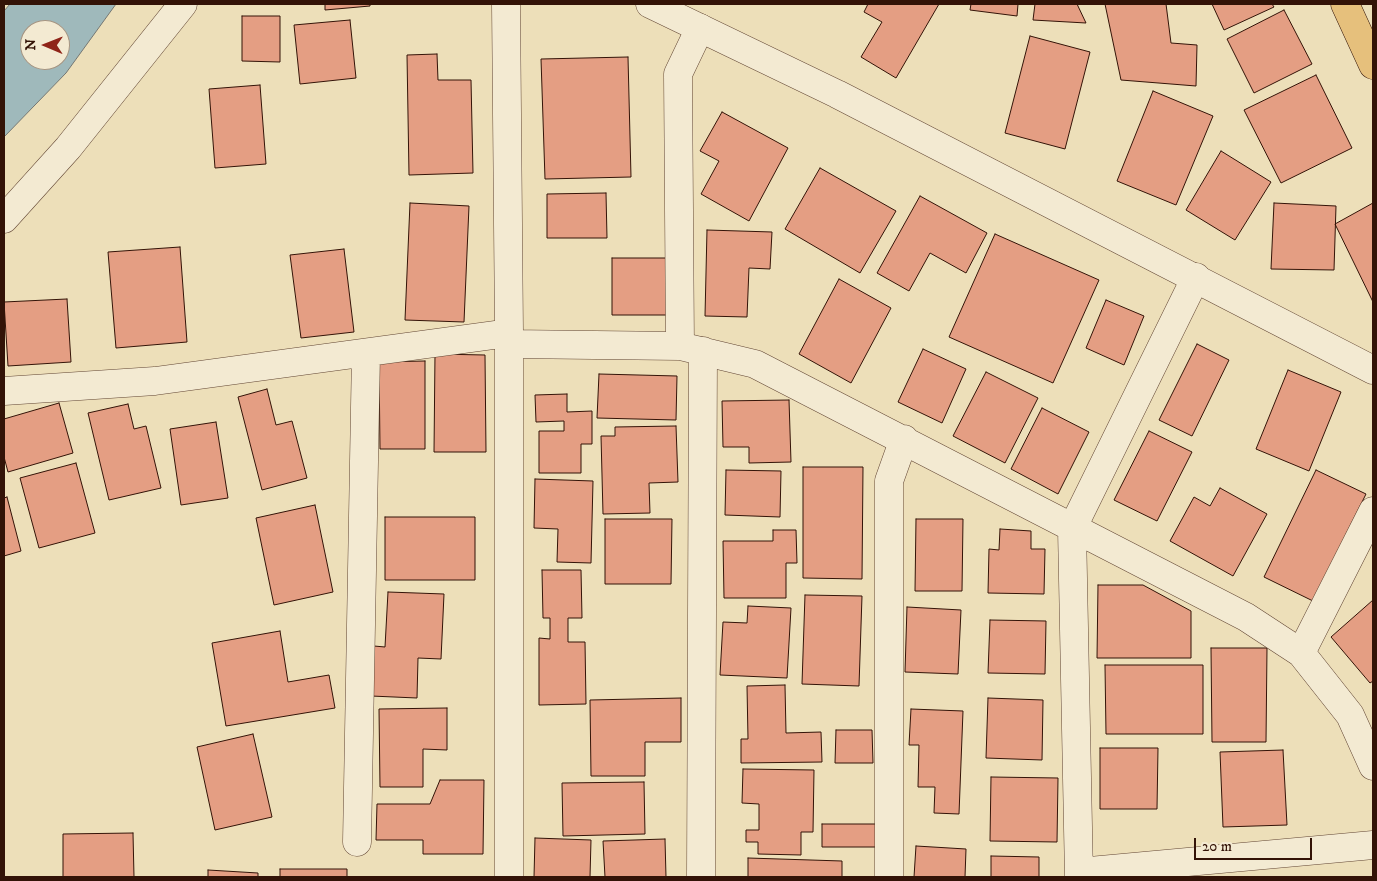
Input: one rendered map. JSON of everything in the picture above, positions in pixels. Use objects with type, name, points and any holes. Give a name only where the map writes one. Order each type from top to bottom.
[{"type":"main road","points":[[1344,4],[1373,65]]},
{"type":"street","points":[[4,219],[68,148],[183,4]]},
{"type":"street","points":[[506,4],[509,338],[509,877]]},
{"type":"street","points":[[650,4],[837,94],[1196,277],[1373,370]]},
{"type":"street","points":[[700,28],[678,74],[692,348],[701,877]]},
{"type":"street","points":[[1196,277],[1072,529],[1079,874],[1373,845]]},
{"type":"street","points":[[4,391],[155,381],[366,353],[509,338],[692,348],[755,364],[1246,617],[1301,653],[1350,714],[1373,766]]},
{"type":"street","points":[[357,842],[366,353]]},
{"type":"street","points":[[889,877],[888,482],[904,440]]},
{"type":"street","points":[[1301,653],[1373,511]]},
{"type":"water","points":[[10,4],[116,4],[70,67],[70,20],[20,20],[20,70],[68,70],[4,137],[4,11]]},
{"type":"building","points":[[325,4],[370,4],[370,6],[325,10]]},
{"type":"building","points":[[868,4],[939,4],[896,78],[861,57],[882,22],[864,12]]},
{"type":"building","points":[[971,4],[1018,4],[1017,16],[970,10]]},
{"type":"building","points":[[1035,4],[1077,4],[1086,23],[1033,20]]},
{"type":"building","points":[[1105,4],[1166,4],[1171,43],[1197,45],[1196,86],[1121,80]]},
{"type":"building","points":[[1212,4],[1272,4],[1274,7],[1224,30]]},
{"type":"building","points":[[1284,10],[1312,64],[1254,93],[1227,39]]},
{"type":"building","points":[[242,16],[280,16],[280,62],[242,61]]},
{"type":"building","points":[[350,20],[356,78],[300,84],[294,25]]},
{"type":"building","points":[[1030,36],[1090,52],[1065,149],[1005,133]]},
{"type":"building","points":[[437,54],[438,80],[471,80],[473,173],[409,175],[407,55]]},
{"type":"building","points":[[628,57],[631,177],[545,179],[541,59]]},
{"type":"building","points":[[1316,75],[1352,148],[1281,183],[1244,110]]},
{"type":"building","points":[[260,85],[266,164],[215,168],[209,89]]},
{"type":"building","points":[[1153,91],[1213,116],[1176,205],[1117,181]]},
{"type":"building","points":[[722,112],[788,148],[749,221],[701,194],[719,161],[700,151]]},
{"type":"building","points":[[1221,151],[1271,182],[1235,240],[1186,210]]},
{"type":"building","points":[[820,168],[896,211],[860,273],[785,229]]},
{"type":"building","points":[[606,193],[607,238],[547,238],[547,194]]},
{"type":"building","points":[[920,196],[987,233],[966,273],[930,253],[909,291],[877,273]]},
{"type":"building","points":[[410,203],[469,206],[464,322],[405,320]]},
{"type":"building","points":[[1274,203],[1336,206],[1334,270],[1271,269]]},
{"type":"building","points":[[1373,203],[1373,302],[1335,224]]},
{"type":"building","points":[[707,230],[772,232],[770,269],[749,268],[747,317],[705,316]]},
{"type":"building","points":[[995,234],[1099,280],[1053,383],[949,337]]},
{"type":"building","points":[[180,247],[187,342],[116,348],[108,252]]},
{"type":"building","points":[[344,249],[354,332],[301,338],[290,255]]},
{"type":"building","points":[[612,258],[668,258],[667,315],[612,315]]},
{"type":"building","points":[[839,279],[891,308],[851,383],[799,354]]},
{"type":"building","points":[[67,299],[71,362],[8,366],[4,302]]},
{"type":"building","points":[[1106,300],[1144,316],[1124,365],[1086,348]]},
{"type":"building","points":[[1197,344],[1229,360],[1192,436],[1159,420]]},
{"type":"building","points":[[923,349],[966,369],[942,423],[898,402]]},
{"type":"building","points":[[435,354],[485,355],[486,452],[434,452]]},
{"type":"building","points":[[425,361],[425,449],[380,449],[379,362]]},
{"type":"building","points":[[1288,370],[1341,392],[1309,471],[1256,449]]},
{"type":"building","points":[[986,372],[1038,398],[1005,463],[953,436]]},
{"type":"building","points":[[599,374],[677,376],[676,420],[597,418]]},
{"type":"building","points":[[267,389],[276,425],[292,421],[307,478],[262,490],[238,397]]},
{"type":"building","points":[[567,394],[567,412],[592,411],[592,444],[581,444],[581,473],[539,473],[539,431],[564,431],[564,421],[536,422],[535,395]]},
{"type":"building","points":[[789,400],[791,462],[749,463],[749,447],[723,447],[722,401]]},
{"type":"building","points":[[59,403],[73,453],[8,472],[4,457],[4,419]]},
{"type":"building","points":[[128,404],[134,429],[146,426],[161,488],[109,500],[88,413]]},
{"type":"building","points":[[1042,408],[1089,432],[1058,494],[1011,469]]},
{"type":"building","points":[[216,422],[228,498],[181,505],[170,429]]},
{"type":"building","points":[[676,426],[678,482],[649,483],[650,513],[603,514],[601,436],[615,436],[615,427]]},
{"type":"building","points":[[1149,431],[1192,452],[1157,521],[1114,500]]},
{"type":"building","points":[[76,463],[95,533],[39,548],[20,478]]},
{"type":"building","points":[[803,467],[863,467],[862,579],[803,578]]},
{"type":"building","points":[[726,470],[781,471],[780,517],[725,515]]},
{"type":"building","points":[[1316,470],[1366,494],[1313,601],[1264,577]]},
{"type":"building","points":[[535,479],[593,481],[591,563],[557,562],[558,529],[534,528]]},
{"type":"building","points":[[1220,488],[1267,514],[1233,576],[1170,541],[1194,497],[1210,506]]},
{"type":"building","points":[[7,497],[21,551],[4,556],[4,498]]},
{"type":"building","points":[[315,505],[333,592],[274,605],[256,518]]},
{"type":"building","points":[[385,517],[475,517],[475,580],[385,580]]},
{"type":"building","points":[[605,519],[672,519],[671,584],[605,584]]},
{"type":"building","points":[[916,519],[963,519],[962,591],[915,591]]},
{"type":"building","points":[[1000,529],[1031,531],[1031,549],[1045,549],[1044,594],[988,593],[989,549],[999,550]]},
{"type":"building","points":[[773,530],[796,530],[797,563],[786,563],[786,598],[724,598],[723,541],[773,541]]},
{"type":"building","points":[[542,570],[581,570],[582,618],[568,618],[568,642],[585,642],[586,704],[539,705],[539,638],[550,639],[550,618],[543,618]]},
{"type":"building","points":[[1098,585],[1143,585],[1191,611],[1191,658],[1097,658]]},
{"type":"building","points":[[388,592],[444,594],[441,659],[418,658],[417,698],[371,696],[374,646],[385,647]]},
{"type":"building","points":[[805,595],[862,596],[859,686],[802,684]]},
{"type":"building","points":[[1373,600],[1373,681],[1370,683],[1331,637]]},
{"type":"building","points":[[748,606],[791,608],[787,678],[720,675],[723,622],[747,623]]},
{"type":"building","points":[[907,607],[961,610],[958,674],[905,672]]},
{"type":"building","points":[[990,620],[1046,621],[1045,674],[988,673]]},
{"type":"building","points":[[280,631],[288,682],[329,675],[335,708],[226,726],[212,643]]},
{"type":"building","points":[[1211,648],[1267,648],[1266,742],[1212,742]]},
{"type":"building","points":[[1105,665],[1203,665],[1203,734],[1106,734]]},
{"type":"building","points":[[785,685],[786,733],[821,732],[822,762],[741,763],[741,739],[748,739],[747,686]]},
{"type":"building","points":[[681,698],[681,742],[645,742],[645,776],[591,776],[590,700]]},
{"type":"building","points":[[988,698],[1043,700],[1042,760],[986,758]]},
{"type":"building","points":[[447,708],[447,750],[423,749],[423,787],[380,787],[379,709]]},
{"type":"building","points":[[911,709],[963,711],[959,814],[934,813],[935,787],[918,787],[919,745],[909,745]]},
{"type":"building","points":[[836,730],[872,730],[873,763],[835,763]]},
{"type":"building","points":[[253,734],[272,817],[215,830],[197,747]]},
{"type":"building","points":[[1100,748],[1158,748],[1157,809],[1100,809]]},
{"type":"building","points":[[1283,750],[1287,825],[1223,827],[1220,752]]},
{"type":"building","points":[[743,769],[814,770],[813,832],[801,832],[801,855],[758,854],[758,842],[746,842],[746,830],[759,830],[759,804],[742,803]]},
{"type":"building","points":[[991,777],[1058,778],[1057,842],[990,841]]},
{"type":"building","points":[[440,780],[484,780],[483,854],[423,854],[423,840],[376,840],[377,804],[430,804]]},
{"type":"building","points":[[644,782],[645,834],[563,836],[562,783]]},
{"type":"building","points":[[822,824],[881,824],[881,847],[822,847]]},
{"type":"building","points":[[133,833],[134,877],[63,877],[63,834]]},
{"type":"building","points":[[535,838],[591,840],[590,877],[534,877]]},
{"type":"building","points":[[665,839],[666,877],[605,877],[603,841]]},
{"type":"building","points":[[916,846],[966,849],[965,877],[914,877]]},
{"type":"building","points":[[991,856],[1039,857],[1039,877],[991,877]]},
{"type":"building","points":[[748,858],[842,861],[842,877],[748,877]]},
{"type":"building","points":[[280,869],[347,869],[347,877],[280,877]]},
{"type":"building","points":[[208,870],[258,873],[258,877],[208,877]]}]
